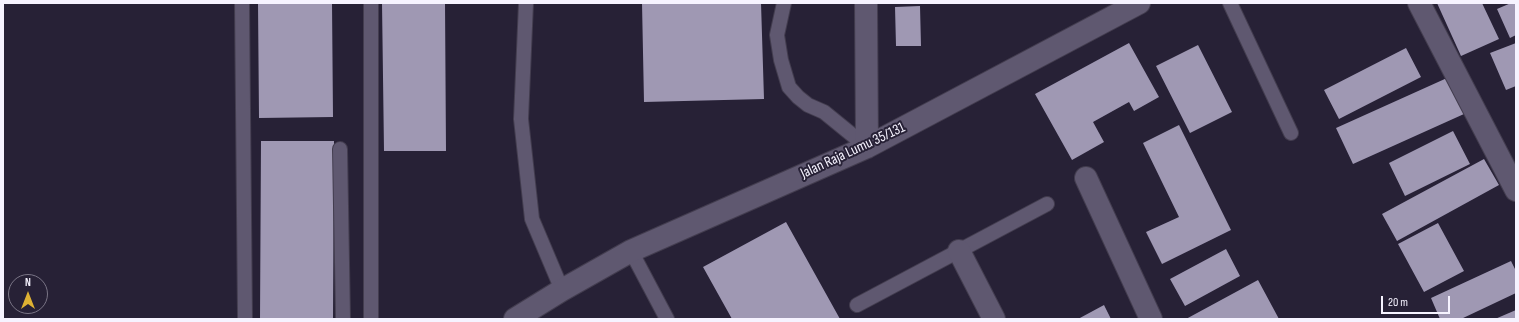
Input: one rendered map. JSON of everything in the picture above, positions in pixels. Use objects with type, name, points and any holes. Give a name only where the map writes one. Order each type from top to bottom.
[{"type":"street","points":[[866,3],[867,147]]},
{"type":"street","name":"Jalan Raja Lumu 35/131","points":[[514,319],[631,251],[867,147],[1139,3]]},
{"type":"street","points":[[1419,3],[1516,190]]},
{"type":"street","points":[[1086,178],[1151,319]]},
{"type":"street","points":[[959,251],[994,319]]},
{"type":"lane","points":[[242,3],[245,319]]},
{"type":"lane","points":[[370,319],[371,3]]},
{"type":"lane","points":[[526,3],[521,119],[532,219],[562,290]]},
{"type":"lane","points":[[784,3],[777,35],[781,60],[789,87],[808,105],[824,112],[867,147]]},
{"type":"lane","points":[[1230,3],[1291,133]]},
{"type":"lane","points":[[340,149],[343,319]]},
{"type":"lane","points":[[858,305],[1047,204]]},
{"type":"lane","points":[[631,251],[667,319]]},
{"type":"building","points":[[258,3],[332,3],[333,117],[259,118]]},
{"type":"building","points":[[382,3],[445,3],[446,151],[384,151]]},
{"type":"building","points":[[642,3],[761,3],[764,99],[644,102]]},
{"type":"building","points":[[1437,3],[1482,3],[1499,39],[1461,56]]},
{"type":"building","points":[[1511,3],[1516,3],[1516,35],[1510,38],[1497,9]]},
{"type":"building","points":[[920,6],[921,46],[896,46],[895,7]]},
{"type":"building","points":[[1129,43],[1159,97],[1134,111],[1129,102],[1093,122],[1104,142],[1072,160],[1035,94]]},
{"type":"building","points":[[1516,43],[1516,86],[1506,90],[1490,53]]},
{"type":"building","points":[[1198,45],[1232,112],[1190,133],[1156,66]]},
{"type":"building","points":[[1406,48],[1421,77],[1339,119],[1324,90]]},
{"type":"building","points":[[1447,78],[1464,114],[1353,164],[1336,128]]},
{"type":"building","points":[[1179,125],[1231,230],[1162,264],[1146,232],[1179,217],[1143,143]]},
{"type":"building","points":[[1453,131],[1470,164],[1405,196],[1389,163]]},
{"type":"building","points":[[261,141],[334,141],[333,319],[260,319]]},
{"type":"building","points":[[1484,159],[1499,185],[1397,241],[1382,214]]},
{"type":"building","points":[[786,222],[840,319],[732,319],[703,267]]},
{"type":"building","points":[[1438,223],[1464,271],[1424,292],[1398,244]]},
{"type":"building","points":[[1226,249],[1240,276],[1185,306],[1170,279]]},
{"type":"building","points":[[1511,261],[1516,271],[1516,293],[1461,319],[1440,319],[1431,298]]},
{"type":"building","points":[[1258,280],[1279,319],[1186,319]]},
{"type":"building","points":[[1104,305],[1111,319],[1078,319]]},
{"type":"building","points":[[1516,310],[1516,319],[1495,319]]}]
